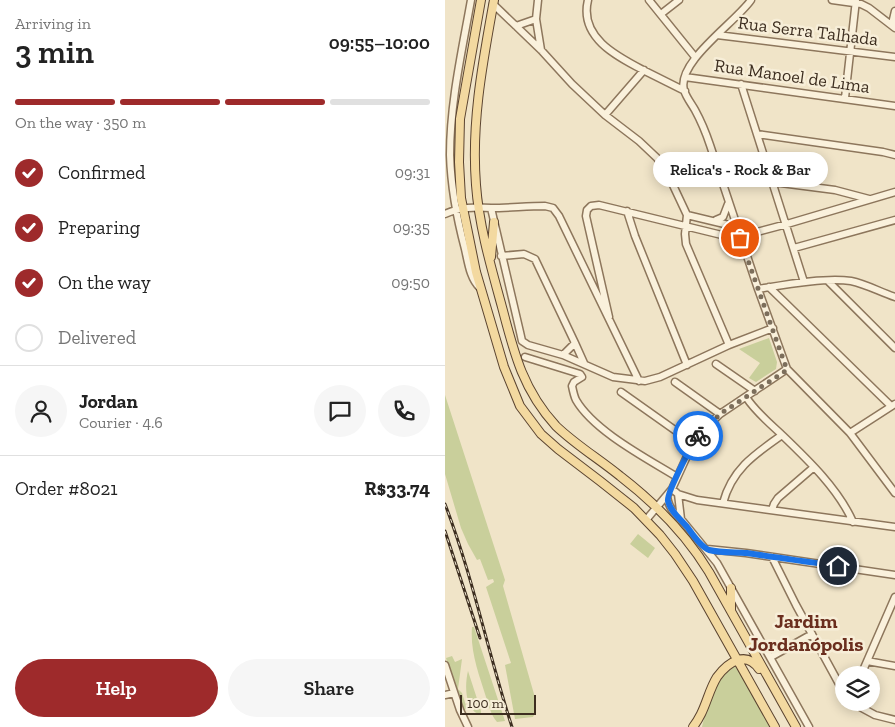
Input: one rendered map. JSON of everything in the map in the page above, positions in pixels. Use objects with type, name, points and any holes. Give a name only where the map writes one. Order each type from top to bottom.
[{"type":"main road","points":[[481,0],[460,119],[459,209],[501,358],[518,401],[527,416],[549,441],[621,497],[646,520],[684,566],[775,727]]},
{"type":"main road","points":[[494,2],[481,69],[474,143],[478,206],[490,264],[514,355],[525,382],[545,414],[566,435],[619,475],[657,507],[693,548],[704,564],[796,727]]},
{"type":"main road","points":[[490,264],[494,222]]},
{"type":"main road","points":[[731,588],[731,612]]},
{"type":"main road","points":[[699,727],[701,716],[717,678],[723,670],[738,660],[747,659],[753,662],[776,694]]},
{"type":"main road","points":[[693,727],[701,716]]},
{"type":"street","points":[[459,209],[448,156],[453,108],[471,0]]},
{"type":"street","points":[[538,0],[536,19],[541,50]]},
{"type":"street","points":[[588,0],[587,18],[591,29],[599,40],[615,55],[685,91]]},
{"type":"street","points":[[649,0],[695,57]]},
{"type":"street","points":[[661,14],[679,0]]},
{"type":"street","points":[[751,0],[695,57],[683,83],[685,91],[707,136],[757,289],[787,370],[850,433],[895,493]]},
{"type":"street","points":[[832,0],[856,1],[893,26],[895,11]]},
{"type":"street","points":[[845,98],[856,1]]},
{"type":"street","points":[[494,2],[572,84],[605,115],[639,141],[657,158],[672,183],[687,215],[686,244],[729,345]]},
{"type":"street","points":[[516,26],[536,19]]},
{"type":"street","name":"Rua Serra Talhada","points":[[717,35],[895,57]]},
{"type":"street","points":[[605,115],[644,70]]},
{"type":"street","name":"Rua Manoel de Lima","points":[[685,77],[895,106]]},
{"type":"street","points":[[741,84],[795,248],[804,282]]},
{"type":"street","points":[[757,134],[875,150],[895,155]]},
{"type":"street","points":[[773,182],[835,190],[869,199]]},
{"type":"street","points":[[609,316],[586,213],[591,206],[627,211],[728,237],[740,238],[895,192]]},
{"type":"street","points":[[714,220],[723,217],[729,203]]},
{"type":"street","points":[[445,214],[459,209],[478,206],[491,208],[540,206],[553,208],[559,216],[609,316],[639,381]]},
{"type":"street","points":[[491,208],[522,339],[528,345],[563,354],[619,379],[639,381],[651,380],[729,345],[773,328]]},
{"type":"street","points":[[627,211],[635,236],[687,365]]},
{"type":"street","points":[[687,215],[737,226]]},
{"type":"street","points":[[795,248],[895,220]]},
{"type":"street","points":[[501,256],[525,254],[535,259],[583,363]]},
{"type":"street","points":[[591,280],[601,276]]},
{"type":"street","points":[[828,281],[895,348]]},
{"type":"street","points":[[757,289],[804,282],[852,281],[895,297]]},
{"type":"street","points":[[769,287],[893,405],[850,433]]},
{"type":"street","points":[[563,354],[575,343]]},
{"type":"street","points":[[525,357],[581,374],[582,377],[572,386],[575,398],[588,416],[609,433],[677,477]]},
{"type":"street","points":[[716,364],[755,391]]},
{"type":"street","points":[[646,520],[672,489],[693,443],[710,423],[720,414],[787,370]]},
{"type":"street","points":[[675,382],[720,414]]},
{"type":"street","points":[[621,392],[693,443]]},
{"type":"street","points":[[746,397],[756,410],[814,467],[841,501],[853,522]]},
{"type":"street","points":[[723,503],[729,486],[751,456],[782,435]]},
{"type":"street","points":[[772,510],[778,498],[814,467]]},
{"type":"street","points":[[672,489],[678,494],[697,500],[895,527]]},
{"type":"street","points":[[678,494],[681,519]]},
{"type":"street","points":[[667,496],[674,513],[707,549],[731,588],[809,727]]},
{"type":"street","points":[[707,549],[895,575]]},
{"type":"street","points":[[772,557],[835,676]]},
{"type":"street","points":[[865,666],[889,619],[895,597]]},
{"type":"street","points":[[771,657],[812,634]]},
{"type":"street","points":[[867,661],[895,666]]},
{"type":"street","points":[[445,665],[468,727]]},
{"type":"street","points":[[445,695],[454,693]]},
{"type":"street","points":[[864,711],[895,720]]},
{"type":"street","points":[[885,718],[895,713]]},
{"type":"green space","points":[[769,338],[777,362],[776,369],[756,382],[749,378],[760,363],[739,349]]},
{"type":"green space","points":[[445,395],[505,580],[503,586],[536,701],[536,711],[533,717],[515,719],[505,665],[511,663],[486,587],[494,582],[493,579],[488,580],[480,559],[477,560],[468,544],[461,528],[445,474]]},
{"type":"green space","points":[[638,534],[655,548],[648,558],[630,544]]},
{"type":"green space","points":[[472,627],[474,627],[505,721],[497,722],[489,707],[474,654]]},
{"type":"green space","points":[[452,656],[455,662],[462,659],[458,689],[462,693],[467,709],[464,710],[458,698],[446,658]]},
{"type":"green space","points":[[736,666],[771,727],[702,727],[709,700],[716,684],[721,677]]},
{"type":"green space","points":[[468,671],[481,711],[478,714],[473,711],[468,700],[466,682]]},
{"type":"railway","points":[[445,504],[464,559],[512,727]]},
{"type":"railway","points":[[445,531],[480,638]]},
{"type":"way so far","points":[[698,436],[720,414],[787,370],[740,238]]},
{"type":"place","name":"Relica's - Rock & Bar","points":[[740,238]]},
{"type":"district","name":"Jardim Jordanópolis","points":[[806,632]]},
{"type":"route","points":[[698,436],[687,454],[673,487],[667,496],[667,500],[674,513],[707,549],[838,566]]}]
